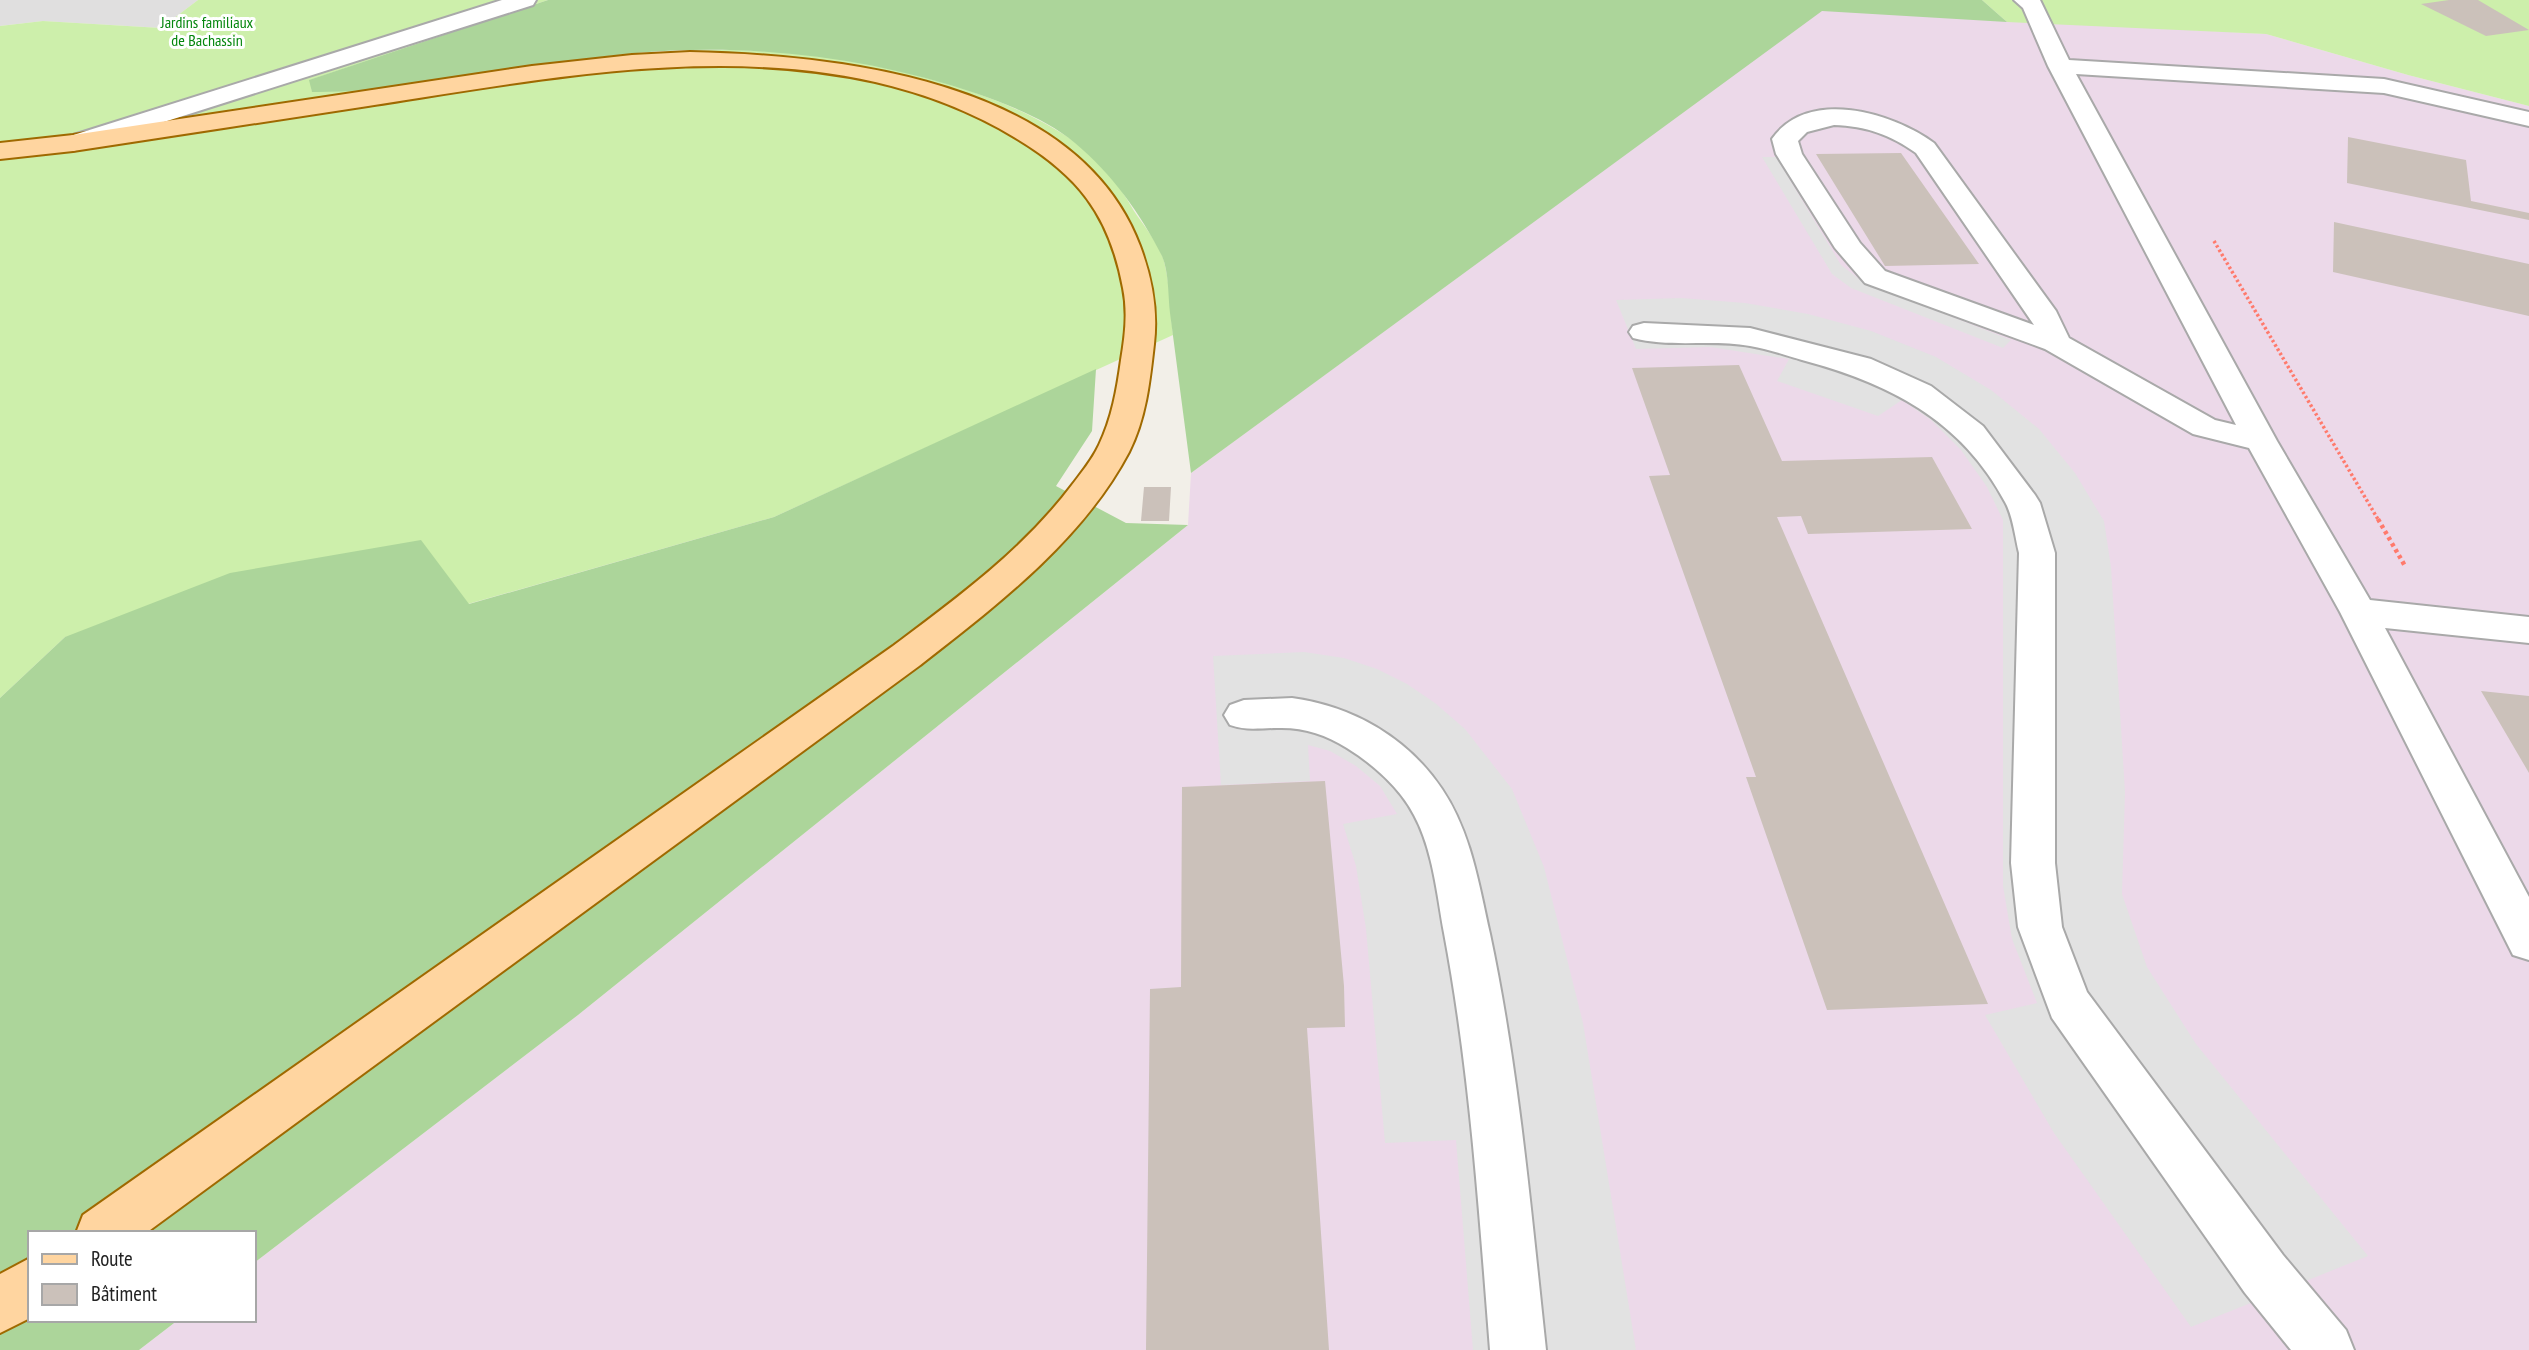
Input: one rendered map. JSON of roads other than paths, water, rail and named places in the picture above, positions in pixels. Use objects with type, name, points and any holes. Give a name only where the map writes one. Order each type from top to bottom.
[{"type":"main road","points":[[0,151],[73,144],[544,72],[634,62],[715,60],[786,63],[859,73],[928,89],[993,113],[1050,145],[1096,189],[1131,251],[1143,314],[1133,388],[1114,449],[1069,516],[994,588],[906,656],[105,1231]]},
{"type":"main road","points":[[0,1306],[28,1286]]},
{"type":"street","points":[[73,144],[304,68],[525,0]]},
{"type":"street","points":[[2025,0],[2032,5],[2060,66],[2261,441],[2358,612],[2529,940]]},
{"type":"street","points":[[2060,66],[2370,85],[2414,91],[2529,119]]},
{"type":"street","points":[[2056,343],[2046,317],[1926,148],[1915,139],[1875,122],[1833,118],[1798,126],[1785,139],[1789,154],[1849,248],[1875,277],[2056,343],[2204,427],[2261,441]]},
{"type":"street","points":[[1644,331],[1750,337],[1860,366],[1920,393],[1972,433],[2023,503],[2037,553],[2033,863],[2040,927],[2068,1003],[2264,1274],[2326,1350]]},
{"type":"street","points":[[2358,612],[2529,630]]},
{"type":"street","points":[[1244,715],[1293,713],[1332,722],[1370,741],[1421,791],[1439,824],[1451,862],[1472,957],[1498,1135],[1518,1350]]},
{"type":"park label","name":"Jardins familiaux de Bachassin","points":[[207,31]]}]
